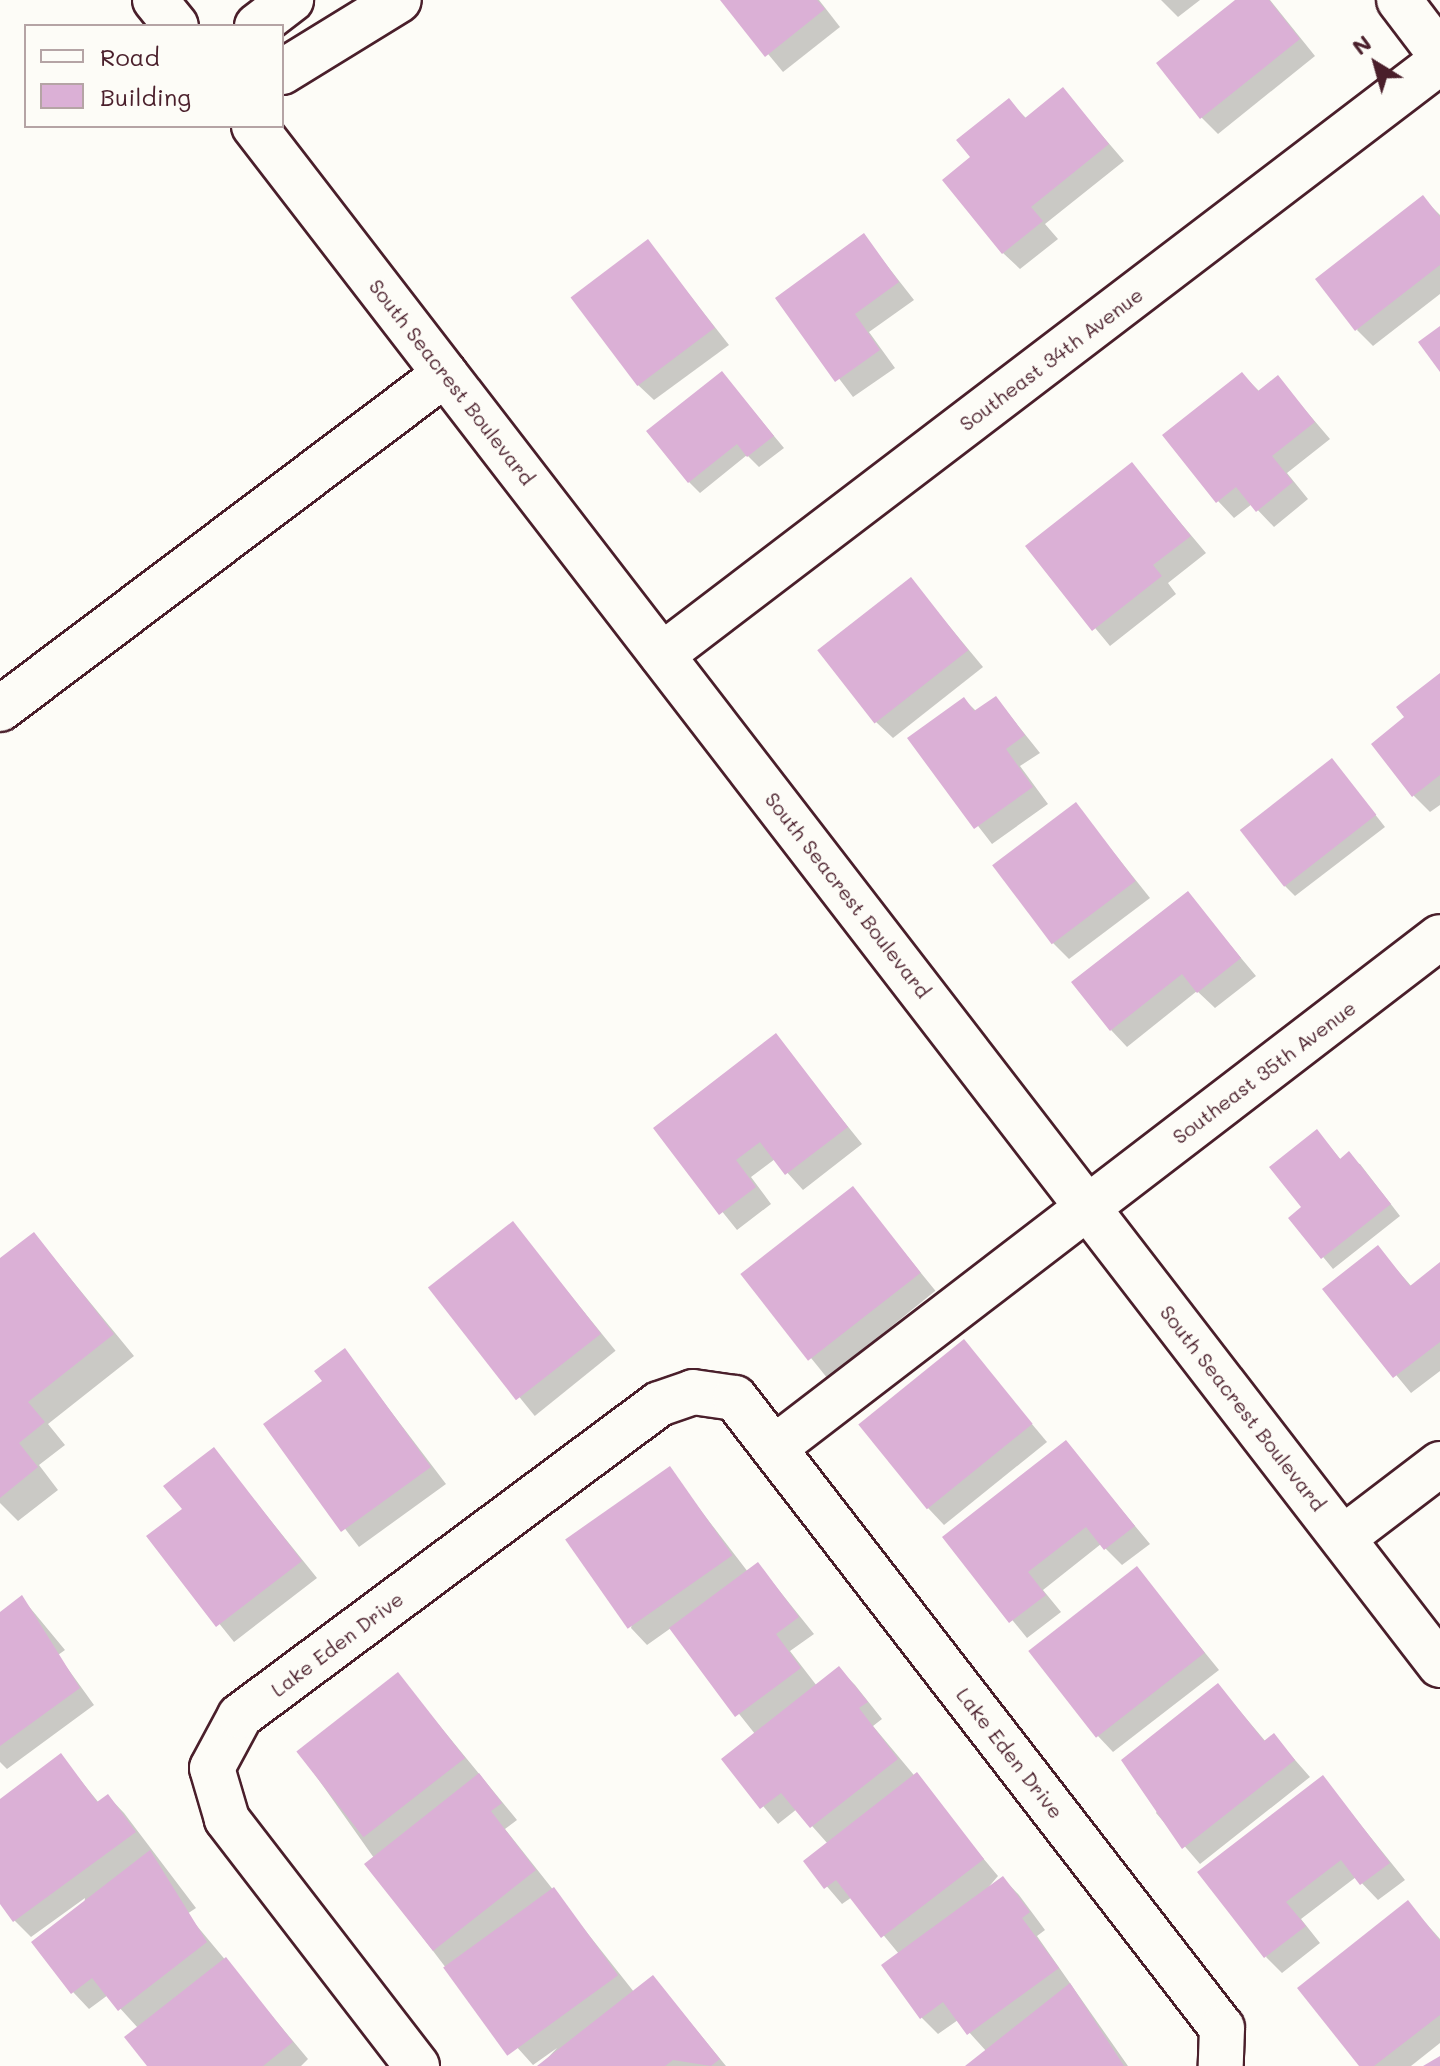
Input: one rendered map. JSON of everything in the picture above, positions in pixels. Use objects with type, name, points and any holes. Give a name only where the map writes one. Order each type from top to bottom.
[{"type":"street","points":[[155,0],[174,24]]},
{"type":"street","points":[[260,24],[291,0]]},
{"type":"street","points":[[284,71],[399,0]]},
{"type":"street","points":[[1399,0],[1440,54]]},
{"type":"street","name":"Southeast 34th Avenue","points":[[662,655],[1440,62]]},
{"type":"street","name":"South Seacrest Boulevard","points":[[256,128],[1440,1664]]},
{"type":"street","points":[[0,709],[445,374]]},
{"type":"street","name":"Southeast 35th Avenue","points":[[1087,1206],[1440,937]]},
{"type":"street","points":[[774,1448],[1087,1206]]},
{"type":"street","name":"Lake Eden Drive","points":[[417,2066],[227,1819],[212,1768],[240,1716],[659,1404],[693,1392],[735,1398],[1222,2028],[1221,2066]]},
{"type":"street","points":[[1343,1538],[1440,1464]]},
{"type":"building","points":[[720,0],[817,0],[825,9],[765,57]]},
{"type":"building","points":[[1235,0],[1269,0],[1300,39],[1200,119],[1156,63]]},
{"type":"building","points":[[1063,87],[1109,144],[1031,207],[1043,221],[1002,254],[942,180],[970,157],[956,140],[1009,98],[1025,118]]},
{"type":"building","points":[[1423,195],[1440,217],[1440,265],[1355,331],[1315,279]]},
{"type":"building","points":[[864,233],[899,282],[855,314],[880,350],[835,382],[775,298]]},
{"type":"building","points":[[648,239],[715,328],[637,386],[571,297]]},
{"type":"building","points":[[1440,326],[1440,372],[1418,342]]},
{"type":"building","points":[[722,371],[774,436],[747,457],[737,444],[688,483],[646,431]]},
{"type":"building","points":[[1242,372],[1258,391],[1278,375],[1315,422],[1272,456],[1293,482],[1256,512],[1236,487],[1216,503],[1162,435]]},
{"type":"building","points":[[1132,462],[1191,536],[1153,565],[1162,576],[1092,631],[1025,546]]},
{"type":"building","points":[[911,577],[968,650],[874,724],[817,650]]},
{"type":"building","points":[[1440,673],[1440,775],[1412,797],[1371,744],[1404,717],[1396,707]]},
{"type":"building","points":[[996,696],[1025,735],[1006,749],[1033,787],[974,829],[907,738],[964,697],[974,711]]},
{"type":"building","points":[[1332,758],[1376,815],[1284,887],[1240,830]]},
{"type":"building","points":[[1076,802],[1136,881],[1052,944],[992,865]]},
{"type":"building","points":[[1188,891],[1241,958],[1197,993],[1182,974],[1110,1031],[1071,982]]},
{"type":"building","points":[[776,1033],[848,1127],[785,1175],[760,1142],[736,1160],[756,1187],[719,1215],[653,1128]]},
{"type":"building","points":[[1317,1129],[1340,1159],[1349,1151],[1391,1204],[1321,1259],[1288,1218],[1301,1207],[1269,1167]]},
{"type":"building","points":[[853,1186],[921,1273],[808,1361],[740,1274]]},
{"type":"building","points":[[513,1221],[601,1334],[516,1400],[428,1287]]},
{"type":"building","points":[[34,1232],[114,1334],[28,1402],[45,1422],[19,1443],[38,1467],[0,1498],[0,1258]]},
{"type":"building","points":[[1378,1245],[1410,1286],[1440,1262],[1440,1342],[1393,1378],[1322,1289]]},
{"type":"building","points":[[964,1339],[1033,1424],[927,1509],[858,1425]]},
{"type":"building","points":[[345,1348],[431,1467],[341,1532],[263,1424],[322,1381],[314,1371]]},
{"type":"building","points":[[1066,1440],[1135,1526],[1104,1550],[1086,1527],[1028,1572],[1046,1595],[1009,1623],[942,1537]]},
{"type":"building","points":[[214,1447],[302,1561],[216,1627],[146,1536],[182,1509],[163,1486]]},
{"type":"building","points":[[670,1466],[733,1555],[628,1629],[565,1539]]},
{"type":"building","points":[[758,1562],[799,1617],[776,1634],[801,1668],[735,1717],[669,1628]]},
{"type":"building","points":[[1137,1566],[1205,1653],[1096,1738],[1028,1651]]},
{"type":"building","points":[[22,1595],[80,1688],[0,1746],[0,1612]]},
{"type":"building","points":[[839,1666],[868,1702],[859,1708],[898,1759],[810,1828],[781,1793],[760,1809],[721,1759]]},
{"type":"building","points":[[398,1672],[465,1758],[363,1837],[296,1751]]},
{"type":"building","points":[[1218,1683],[1264,1741],[1274,1733],[1295,1760],[1182,1849],[1121,1760]]},
{"type":"building","points":[[61,1753],[97,1802],[108,1794],[136,1832],[13,1922],[0,1904],[0,1799]]},
{"type":"building","points":[[917,1772],[984,1859],[881,1938],[836,1880],[824,1889],[803,1861]]},
{"type":"building","points":[[479,1773],[502,1803],[491,1811],[536,1870],[433,1951],[364,1864]]},
{"type":"building","points":[[1323,1775],[1390,1863],[1360,1885],[1341,1860],[1286,1902],[1306,1926],[1264,1958],[1197,1872]]},
{"type":"building","points":[[150,1850],[207,1942],[118,2011],[92,1978],[71,1994],[31,1942]]},
{"type":"building","points":[[1003,1876],[1030,1912],[1022,1918],[1059,1968],[967,2035],[943,2002],[920,2019],[881,1965]]},
{"type":"building","points":[[554,1887],[618,1975],[507,2056],[443,1968]]},
{"type":"building","points":[[1408,1900],[1440,1941],[1440,2015],[1374,2066],[1359,2066],[1297,1988]]},
{"type":"building","points":[[226,1957],[293,2042],[263,2066],[147,2066],[124,2037]]},
{"type":"building","points":[[653,1975],[720,2059],[711,2066],[673,2060],[665,2066],[537,2066]]},
{"type":"building","points":[[1070,1983],[1124,2066],[965,2066]]},
{"type":"building","points":[[1440,2056],[1440,2066],[1423,2066]]}]
